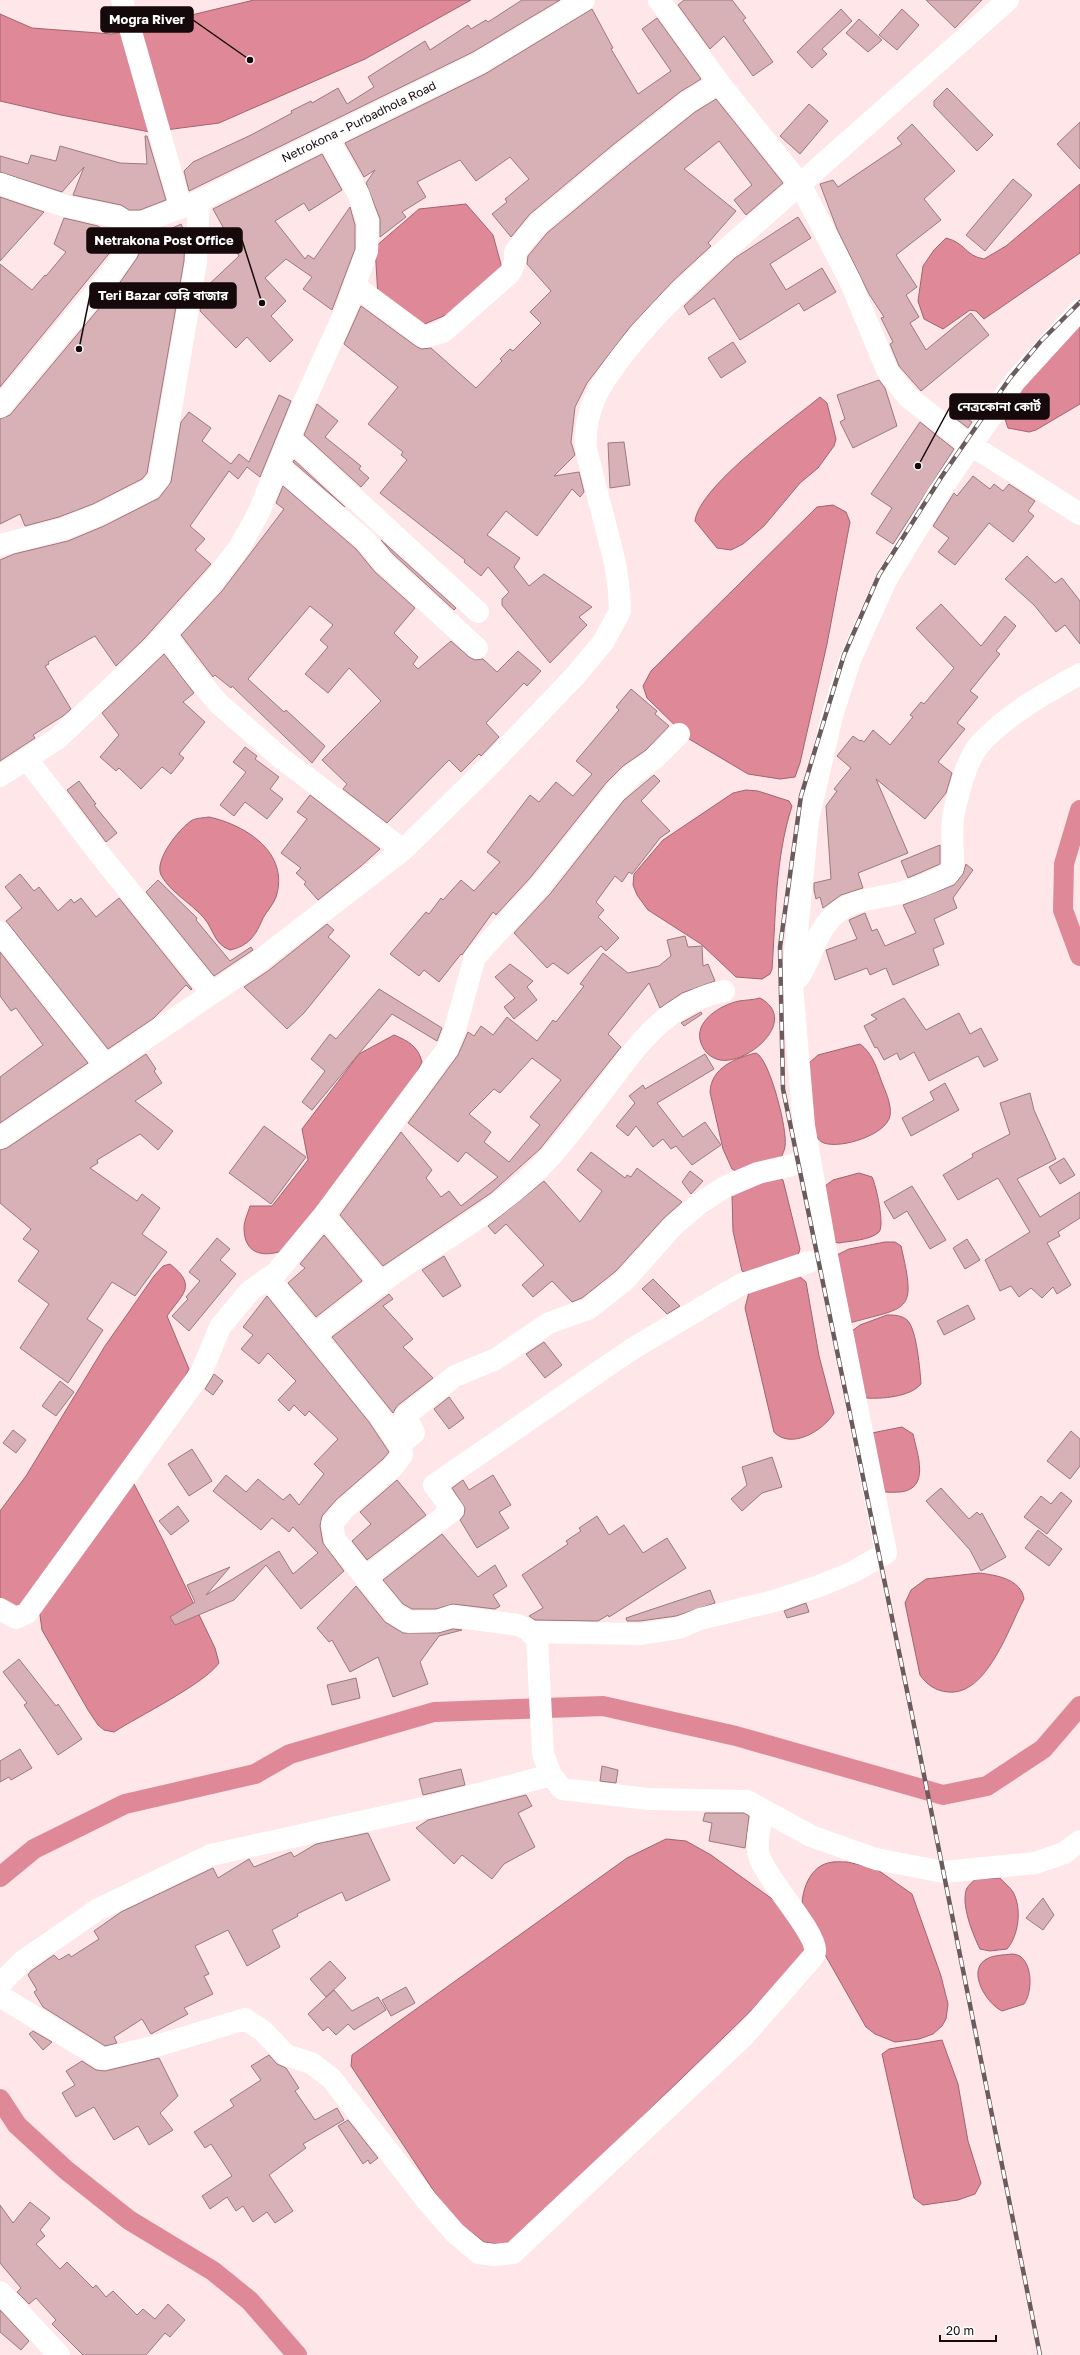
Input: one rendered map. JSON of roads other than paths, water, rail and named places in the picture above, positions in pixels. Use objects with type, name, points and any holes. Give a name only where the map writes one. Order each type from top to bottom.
[{"type":"street","name":"Netrokona - Purbadhola Road","points":[[125,222],[142,222],[190,204],[479,63],[584,0]]},
{"type":"street","points":[[659,0],[719,84],[800,184],[850,281],[888,372],[908,397],[971,445],[1080,514]]},
{"type":"street","points":[[0,1138],[255,964],[402,850],[487,768],[575,676],[614,626],[620,611],[615,563],[586,448],[585,435],[587,421],[602,384],[632,344],[682,290],[1008,0]]},
{"type":"street","points":[[0,545],[63,529],[98,515],[150,489],[158,479],[196,262],[190,204],[160,138],[122,1]]},
{"type":"street","points":[[355,286],[424,337],[443,332],[510,273],[516,262],[515,252],[538,224],[669,117],[719,84]]},
{"type":"street","points":[[0,776],[57,738],[166,635],[207,589],[240,548],[258,514],[289,438],[355,286],[367,251],[368,223],[359,195],[327,137]]},
{"type":"street","points":[[0,184],[65,206],[118,217],[125,222],[131,242],[128,251],[106,280],[0,407]]},
{"type":"street","points":[[268,1278],[315,1334],[379,1415],[399,1445],[402,1455],[398,1461],[344,1509],[332,1524],[334,1540],[395,1614],[409,1622],[438,1621],[452,1616],[518,1625],[534,1636],[641,1634],[679,1628],[700,1619],[774,1601],[819,1586],[851,1573],[886,1553],[804,1126],[792,984],[808,820],[832,716],[850,660],[886,580],[938,494],[1015,381],[1080,310]]},
{"type":"street","points":[[289,438],[478,612]]},
{"type":"street","points":[[278,466],[365,540],[384,563],[477,648]]},
{"type":"street","points":[[166,635],[190,669],[218,703],[281,758],[402,850]]},
{"type":"street","points":[[792,984],[801,974],[817,937],[832,917],[844,908],[854,902],[902,892],[948,874],[952,867],[954,813],[970,762],[980,745],[1025,708],[1080,674]]},
{"type":"street","points":[[0,1609],[16,1618],[27,1613],[200,1373],[220,1327],[250,1291],[276,1273],[324,1215],[448,1048],[475,957],[540,886],[615,792],[631,776],[654,759],[679,734]]},
{"type":"street","points":[[27,759],[106,862],[212,993]]},
{"type":"street","points":[[0,932],[105,1065]]},
{"type":"street","points":[[315,1334],[405,1266],[454,1235],[516,1190],[548,1158],[640,1042],[663,1019],[694,1000],[724,992]]},
{"type":"street","points":[[399,1445],[414,1433],[405,1416],[455,1376],[496,1359],[549,1324],[588,1309],[625,1280],[673,1226],[700,1203],[725,1187],[758,1173],[810,1161]]},
{"type":"street","points":[[324,1215],[381,1284]]},
{"type":"street","points":[[366,1577],[453,1510],[434,1485],[632,1349],[740,1285],[809,1262]]},
{"type":"street","points":[[534,1636],[543,1754],[551,1774],[562,1789],[648,1799],[747,1802],[811,1836],[876,1859],[943,1872],[1035,1863],[1064,1853],[1080,1841]]},
{"type":"street","points":[[0,1984],[23,1961],[97,1910],[211,1855],[437,1805],[551,1774]]},
{"type":"street","points":[[0,1996],[103,2059],[153,2047],[245,2019],[263,2031],[286,2055],[311,2063],[331,2078],[423,2196],[455,2233],[480,2253],[494,2255],[513,2253],[744,2036],[811,1959],[815,1950],[814,1944],[799,1918],[774,1884],[759,1855],[763,1810]]},
{"type":"street","points":[[0,2292],[59,2355]]},
{"type":"waterway","points":[[1080,810],[1064,864],[1063,910],[1080,956]]},
{"type":"waterway","points":[[0,1877],[34,1849],[125,1804],[255,1774],[290,1754],[434,1712],[603,1706],[736,1736],[943,1795],[987,1786],[1043,1749],[1080,1706]]},
{"type":"waterway","points":[[0,2099],[17,2125],[66,2170],[129,2220],[213,2271],[250,2301],[297,2355]]},
{"type":"railway","points":[[1040,2355],[911,1710],[783,1089],[780,947],[801,796],[844,655],[879,575],[942,476],[1010,378],[1041,341],[1080,302]]},
{"type":"place","name":"Mogra River","points":[[250,60]]},
{"type":"place","name":"Netrakona Post Office","points":[[262,303]]},
{"type":"place","name":"Teri Bazar তেরি বাজার","points":[[79,349]]},
{"type":"place","name":"নেত্রকোনা কোর্ট","points":[[918,466]]}]
